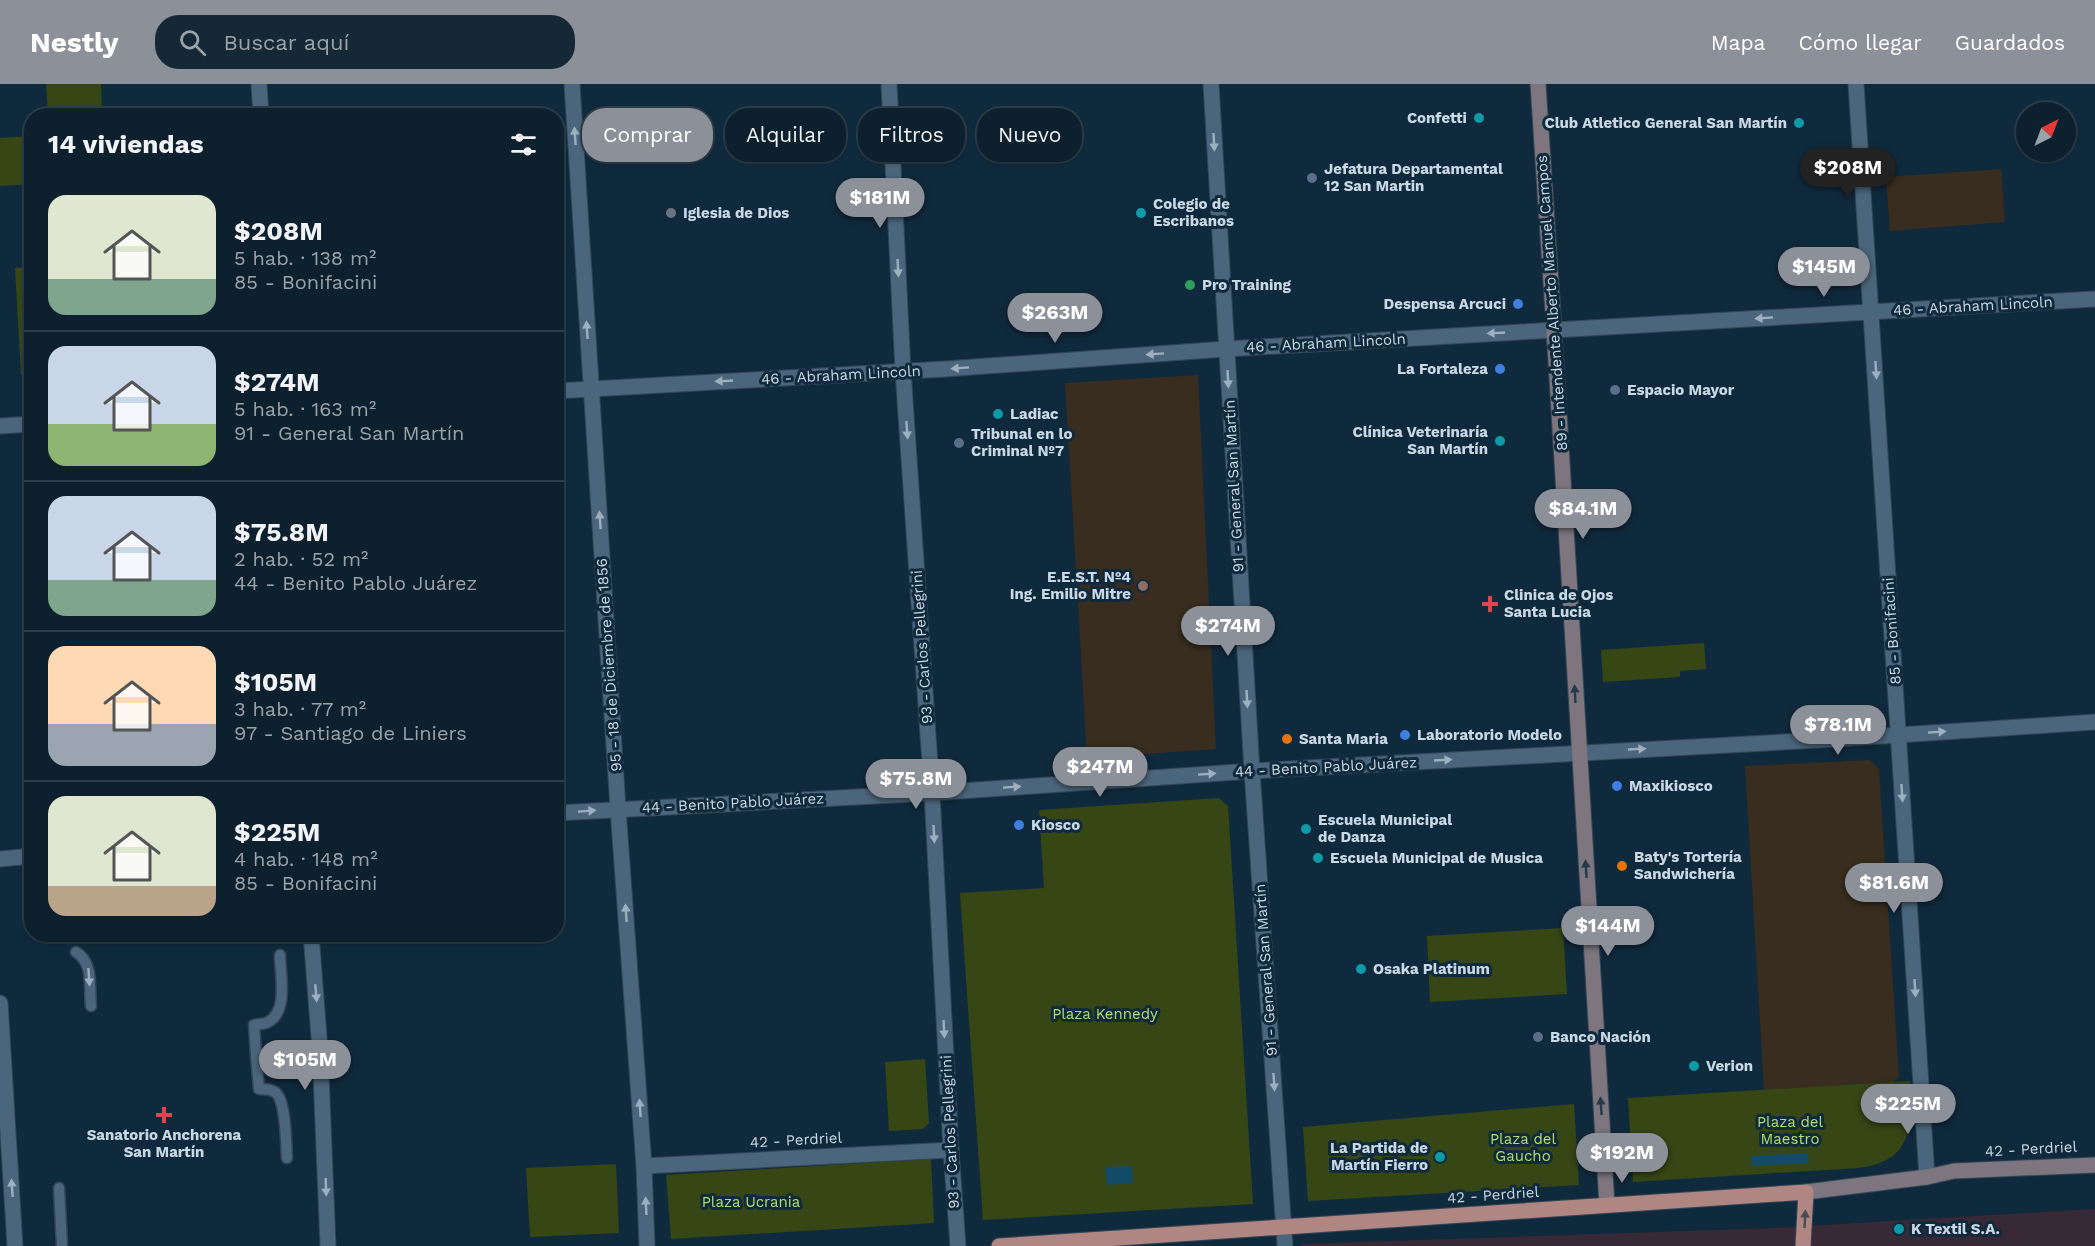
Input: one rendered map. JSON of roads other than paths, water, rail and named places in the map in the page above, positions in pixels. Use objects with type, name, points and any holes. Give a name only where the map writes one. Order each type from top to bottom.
[{"type":"main road","name":"42 - Perdriel","points":[[999,1246],[1806,1192]]},
{"type":"main road","points":[[1803,1246],[1806,1192]]},
{"type":"street","points":[[259,84],[260,108]]},
{"type":"street","name":"95 - 18 de Diciembre de 1856","points":[[572,84],[618,809],[644,1166],[647,1246]]},
{"type":"street","name":"93 - Carlos Pellegrini","points":[[889,84],[903,371],[932,793],[958,1246]]},
{"type":"street","name":"91 - General San Martín","points":[[1211,84],[1252,771],[1285,1246]]},
{"type":"street","name":"89 - Intendente Alberto Manuel Campos","points":[[1538,84],[1607,1205]]},
{"type":"street","name":"85 - Bonifacini","points":[[1856,84],[1927,1178]]},
{"type":"street","name":"46 - Abraham Lincoln","points":[[564,391],[1554,329],[2095,299]]},
{"type":"street","points":[[0,426],[24,424]]},
{"type":"street","name":"44 - Benito Pablo Juárez","points":[[564,812],[932,793],[1252,771],[2095,722]]},
{"type":"street","points":[[0,860],[24,857]]},
{"type":"street","points":[[312,942],[320,1050],[328,1246]]},
{"type":"street","points":[[0,1003],[15,1246]]},
{"type":"street","name":"42 - Perdriel","points":[[644,1166],[951,1150]]},
{"type":"street","name":"42 - Perdriel","points":[[1806,1192],[1927,1178],[1954,1171],[2095,1165]]},
{"type":"lane","points":[[76,952],[88,965],[91,1006]]},
{"type":"lane","points":[[280,955],[282,999],[278,1014],[267,1023],[254,1025],[259,1089],[270,1089],[277,1094],[281,1103],[287,1158]]},
{"type":"lane","points":[[256,1055],[320,1050]]},
{"type":"lane","points":[[59,1188],[62,1246]]},
{"type":"water","points":[[1808,1153],[1809,1163],[1752,1166],[1751,1156]]},
{"type":"water","points":[[1132,1166],[1133,1183],[1107,1185],[1105,1167]]},
{"type":"place","name":"Confetti","points":[[1479,118]]},
{"type":"place","name":"Club Atletico General San Martín","points":[[1799,123]]},
{"type":"place","name":"Jefatura Departamental 12 San Martin","points":[[1312,178]]},
{"type":"place","name":"Iglesia de Dios","points":[[671,213]]},
{"type":"place","name":"Colegio de Escribanos","points":[[1141,213]]},
{"type":"place","name":"Pro Training","points":[[1190,285]]},
{"type":"place","name":"Despensa Arcuci","points":[[1518,304]]},
{"type":"place","name":"La Fortaleza","points":[[1500,369]]},
{"type":"place","name":"Espacio Mayor","points":[[1615,390]]},
{"type":"place","name":"Ladiac","points":[[998,414]]},
{"type":"place","name":"Clínica Veterinaría San Martín","points":[[1500,441]]},
{"type":"place","name":"Tribunal en lo Criminal Nº7","points":[[959,443]]},
{"type":"place","name":"E.E.S.T. Nº4 Ing. Emilio Mitre","points":[[1143,586]]},
{"type":"place","name":"Clinica de Ojos Santa Lucia","points":[[1490,604]]},
{"type":"place","name":"Laboratorio Modelo","points":[[1405,735]]},
{"type":"place","name":"Santa Maria","points":[[1287,739]]},
{"type":"place","name":"Maxikiosco","points":[[1617,786]]},
{"type":"place","name":"Kiosco","points":[[1019,825]]},
{"type":"place","name":"Escuela Municipal de Danza","points":[[1306,829]]},
{"type":"place","name":"Escuela Municipal de Musica","points":[[1318,858]]},
{"type":"place","name":"Baty's Tortería Sandwichería","points":[[1622,866]]},
{"type":"place","name":"Osaka Platinum","points":[[1361,969]]},
{"type":"place","name":"Banco Nación","points":[[1538,1037]]},
{"type":"place","name":"Verion","points":[[1694,1066]]},
{"type":"place","name":"Sanatorio Anchorena San Martín","points":[[164,1115]]},
{"type":"place","name":"La Partida de Martín Fierro","points":[[1440,1157]]},
{"type":"place","name":"K Textil S.A.","points":[[1899,1229]]},
{"type":"park label","name":"Plaza Kennedy","points":[[1105,1014]]},
{"type":"park label","name":"Plaza del Maestro","points":[[1790,1130]]},
{"type":"park label","name":"Plaza del Gaucho","points":[[1523,1148]]},
{"type":"park label","name":"Plaza Ucrania","points":[[751,1202]]}]
